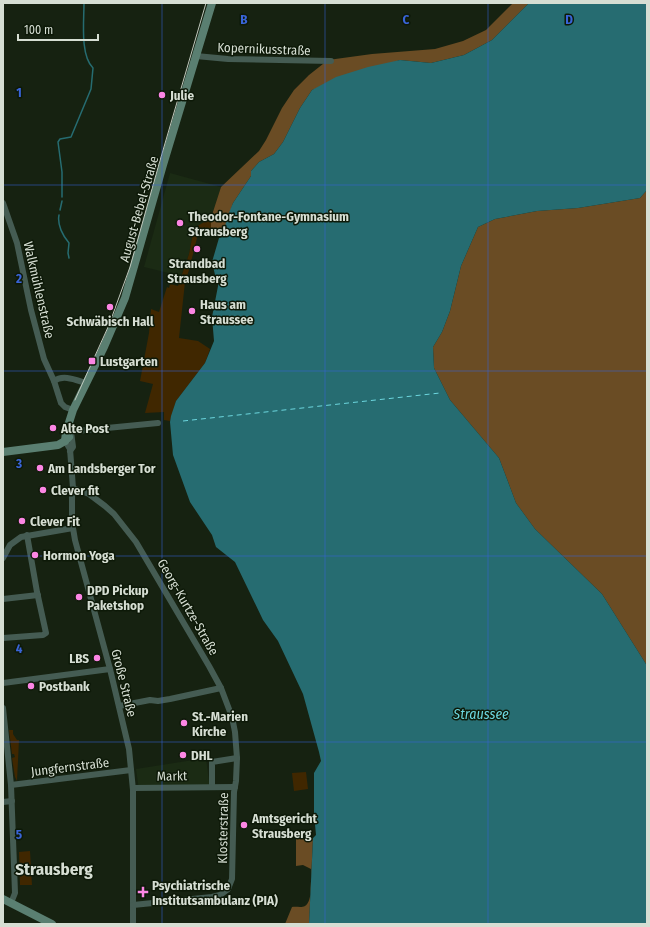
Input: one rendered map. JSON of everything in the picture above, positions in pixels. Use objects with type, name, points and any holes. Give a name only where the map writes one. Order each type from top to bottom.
[{"type":"street","name":"August-Bebel-Straße","points":[[65,441],[69,432],[72,412],[125,298],[212,3]]},
{"type":"street","name":"Kopernikusstraße","points":[[196,56],[228,59],[331,62]]},
{"type":"street","name":"Walkmühlenstraße","points":[[3,203],[17,243],[31,310],[42,352],[61,403],[72,412]]},
{"type":"street","points":[[54,381],[59,378],[71,378],[86,383]]},
{"type":"street","points":[[40,447],[59,439],[69,432],[158,423]]},
{"type":"street","name":"Große Straße","points":[[69,432],[73,446],[70,451]]},
{"type":"street","points":[[3,452],[58,445],[65,441]]},
{"type":"street","name":"Große Straße","points":[[65,441],[70,451],[73,488],[73,528],[78,554],[110,669],[129,749],[132,788],[133,924]]},
{"type":"street","name":"Georg-Kurtze-Straße","points":[[73,488],[89,494],[105,506],[114,514],[136,542],[221,688],[234,724],[237,766]]},
{"type":"street","points":[[3,558],[14,541],[27,535],[73,528]]},
{"type":"street","points":[[3,638],[43,635],[46,633],[27,535]]},
{"type":"street","points":[[3,599],[38,595]]},
{"type":"street","points":[[3,683],[110,669]]},
{"type":"street","points":[[119,706],[190,695],[221,688]]},
{"type":"street","points":[[3,708],[12,801],[15,892],[11,903]]},
{"type":"street","points":[[212,787],[212,762],[215,760],[237,758]]},
{"type":"street","name":"Klosterstraße","points":[[133,905],[204,899],[220,895],[228,889],[232,879],[233,869],[237,766]]},
{"type":"street","name":"Jungfernstraße","points":[[11,785],[131,770]]},
{"type":"street","name":"Markt","points":[[132,788],[235,787]]},
{"type":"street","points":[[3,802],[12,801]]},
{"type":"street","points":[[3,899],[52,924]]},
{"type":"shaded area","points":[[513,3],[529,3],[492,40],[464,55],[431,63],[400,60],[312,90],[300,108],[283,142],[274,154],[259,162],[251,171],[251,176],[233,203],[225,228],[211,232],[211,218],[221,187],[259,151],[282,108],[294,90],[309,75],[328,60],[372,54],[435,49],[463,41],[486,30]]},
{"type":"shaded area","name":"Theodor-Fontane-Gymnasium Strausberg","points":[[170,173],[221,187],[211,218],[194,228],[189,254],[181,276],[144,267]]},
{"type":"shaded area","points":[[647,190],[647,669],[646,664],[602,594],[535,529],[516,503],[499,458],[450,400],[434,368],[433,347],[442,332],[450,311],[461,266],[478,227],[495,219],[537,211],[578,208],[640,198]]},
{"type":"shaded area","points":[[211,218],[211,232],[199,230],[185,282],[179,338],[198,341],[210,349],[205,363],[176,401],[170,421],[164,420],[164,412],[145,413],[153,384],[140,381],[149,333],[151,309],[159,312],[167,287],[169,288],[170,284],[178,286],[189,254],[194,228]]},
{"type":"shaded area","points":[[9,730],[13,730],[13,734],[17,740],[19,740],[17,781],[12,758],[15,757],[14,754],[12,754]]},
{"type":"shaded area","points":[[206,758],[210,789],[139,791],[136,769]]},
{"type":"shaded area","points":[[306,772],[308,789],[294,791],[292,773]]},
{"type":"shaded area","points":[[313,838],[311,877],[311,869],[303,865],[296,866],[296,839]]},
{"type":"shaded area","points":[[30,851],[32,885],[20,885],[19,852]]},
{"type":"shaded area","points":[[310,895],[309,924],[285,924],[292,907],[302,907],[308,904]]},
{"type":"water","name":"Straussee","points":[[529,3],[647,3],[647,190],[640,198],[578,208],[537,211],[495,219],[478,227],[461,266],[450,311],[442,332],[433,347],[434,368],[450,400],[499,458],[516,503],[535,529],[602,594],[646,664],[647,924],[309,924],[313,838],[316,835],[314,814],[314,773],[321,761],[319,752],[303,694],[278,641],[263,620],[235,562],[216,547],[212,535],[190,502],[173,455],[170,422],[171,416],[176,401],[205,363],[214,341],[212,317],[219,281],[216,279],[212,262],[219,238],[222,237],[233,203],[251,176],[251,171],[259,162],[274,154],[283,142],[300,108],[312,90],[336,77],[368,67],[400,60],[431,63],[464,55],[492,40]]},
{"type":"waterway","points":[[62,197],[62,172],[58,142],[60,139],[71,137],[91,89],[93,68],[86,55],[84,46],[84,3]]},
{"type":"waterway","points":[[60,210],[62,201]]},
{"type":"waterway","points":[[59,215],[61,230],[69,243],[69,258]]},
{"type":"ferry route","points":[[183,421],[440,393]]},
{"type":"tram line","points":[[75,400],[109,325],[130,267],[206,3]]},
{"type":"place","name":"Julie","points":[[162,95]]},
{"type":"place","name":"Theodor-Fontane-Gymnasium Strausberg","points":[[180,223]]},
{"type":"place","name":"Strandbad Strausberg","points":[[197,249]]},
{"type":"place","name":"Schwäbisch Hall","points":[[110,307]]},
{"type":"place","name":"Haus am Straussee","points":[[192,311]]},
{"type":"place","name":"Lustgarten","points":[[92,361]]},
{"type":"place","name":"Alte Post","points":[[53,428]]},
{"type":"place","name":"Am Landsberger Tor","points":[[40,468]]},
{"type":"place","name":"Clever fit","points":[[43,490]]},
{"type":"place","name":"Clever Fit","points":[[22,521]]},
{"type":"place","name":"Hormon Yoga","points":[[35,555]]},
{"type":"place","name":"DPD Pickup Paketshop","points":[[79,597]]},
{"type":"place","name":"LBS","points":[[97,658]]},
{"type":"place","name":"Postbank","points":[[31,686]]},
{"type":"place","name":"St.-Marien Kirche","points":[[184,723]]},
{"type":"place","name":"DHL","points":[[183,755]]},
{"type":"place","name":"Amtsgericht Strausberg","points":[[244,825]]},
{"type":"place","name":"Psychiatrische Institutsambulanz (PIA)","points":[[143,892]]},
{"type":"district","name":"Strausberg","points":[[54,869]]}]
